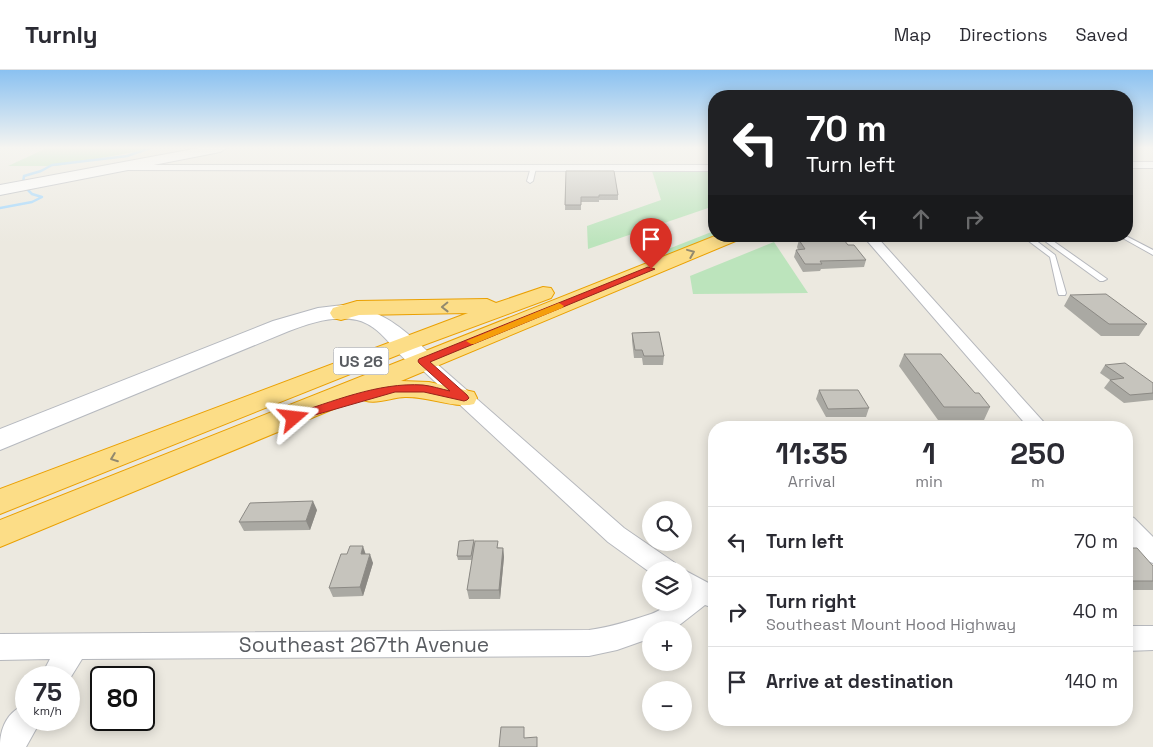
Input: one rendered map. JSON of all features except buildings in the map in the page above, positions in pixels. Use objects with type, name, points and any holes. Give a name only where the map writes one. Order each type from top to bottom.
[{"type":"highway","name":"US 26","points":[[0,534],[262,427],[511,305],[620,264],[708,227]]},
{"type":"highway","name":"US 26","points":[[0,502],[716,242]]},
{"type":"highway","points":[[61,509],[183,441],[572,292],[620,264]]},
{"type":"highway","points":[[341,313],[357,308],[511,305]]},
{"type":"highway","points":[[262,427],[362,396],[395,389],[424,388],[464,398]]},
{"type":"street","points":[[0,190],[54,180]]},
{"type":"street","points":[[874,242],[1034,421]]},
{"type":"street","points":[[0,440],[282,326],[312,316],[341,313],[357,314],[378,321],[616,535],[653,561]]},
{"type":"street","points":[[1133,532],[1153,553]]},
{"type":"street","name":"Southeast 267th Avenue","points":[[0,647],[589,643],[617,638],[663,622],[700,591]]},
{"type":"street","points":[[1133,639],[1153,638]]},
{"type":"street","points":[[62,666],[74,647]]},
{"type":"street","points":[[8,747],[19,731]]},
{"type":"lane","points":[[1033,242],[1053,256],[1062,293]]},
{"type":"lane","points":[[1050,242],[1103,279]]},
{"type":"lane","points":[[1133,242],[1153,253]]},
{"type":"green space","points":[[655,180],[708,180],[708,208],[588,249],[587,226],[661,200]]},
{"type":"green space","points":[[708,233],[708,240],[666,256],[658,253]]},
{"type":"green space","points":[[774,242],[808,293],[693,294],[690,276]]},
{"type":"waterway","points":[[0,208],[32,202],[42,197],[32,194],[26,188]]},
{"type":"slow traffic","points":[[471,341],[559,306]]},
{"type":"route","points":[[294,418],[378,392],[406,387],[424,388],[464,398],[423,361],[651,269]]}]
